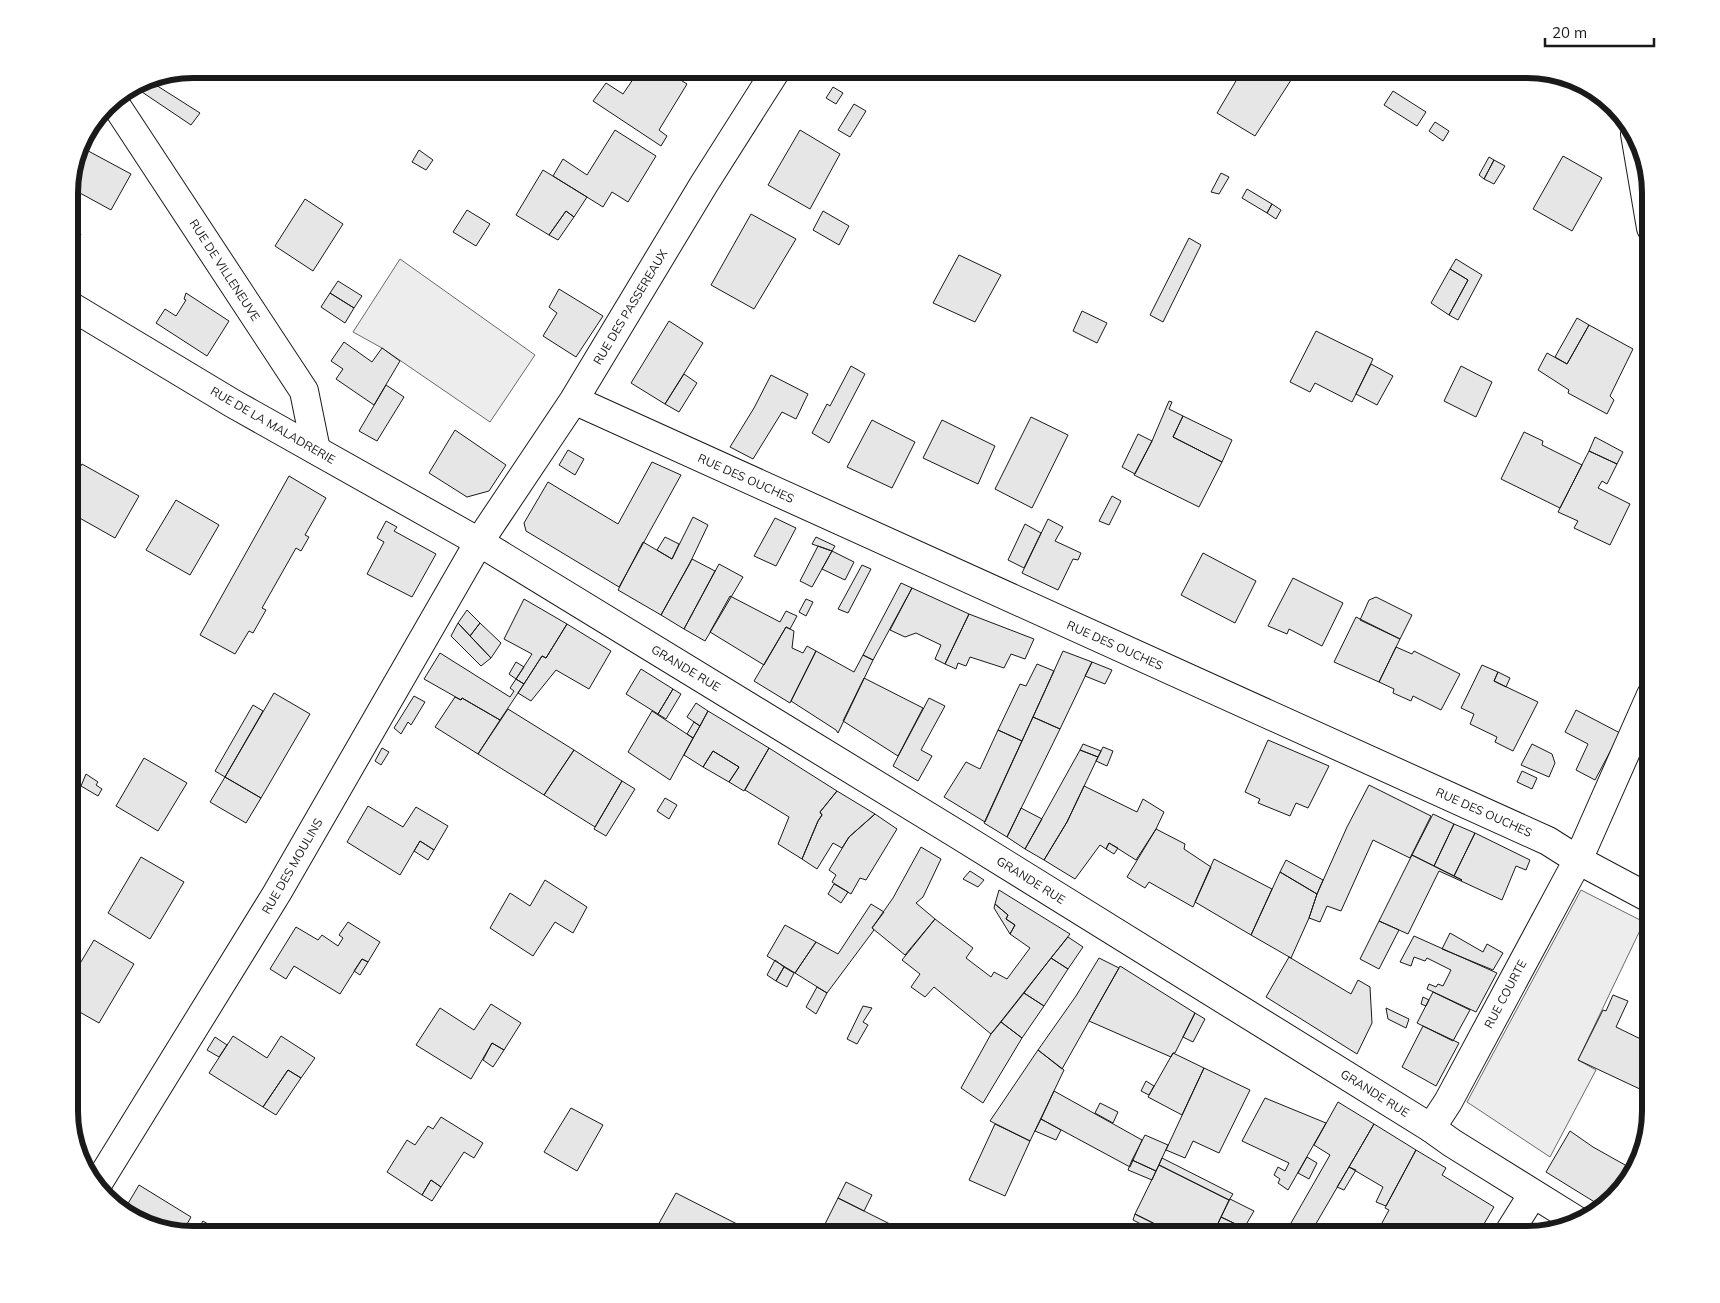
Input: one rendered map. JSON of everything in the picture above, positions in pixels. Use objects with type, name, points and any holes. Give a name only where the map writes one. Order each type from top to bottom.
[{"type":"street","name":"RUE DES PASSEREAUX","points":[[479,542],[574,400],[704,184],[771,78]]},
{"type":"street","name":"RUE DE VILLENEUVE","points":[[117,106],[304,391],[316,450]]},
{"type":"street","name":"RUE DE LA MALADRERIE","points":[[78,310],[232,403],[479,542]]},
{"type":"street","name":"RUE DES OUCHES","points":[[574,400],[1548,841],[1578,860],[1642,894]]},
{"type":"street","name":"GRANDE RUE","points":[[479,542],[957,834],[1431,1128],[1571,1217]]},
{"type":"street","name":"RUE DES MOULINS","points":[[100,1180],[277,893],[479,542]]},
{"type":"street","name":"RUE COURTE","points":[[1431,1128],[1448,1102],[1578,860],[1642,715]]},
{"type":"street","points":[[1513,1226],[1533,1194]]},
{"type":"shaded area","points":[[400,259],[535,355],[490,422],[382,348],[353,332]]},
{"type":"shaded area","points":[[1581,890],[1642,921],[1642,926],[1578,1060],[1596,1070],[1550,1157],[1467,1102]]},
{"type":"building","points":[[634,78],[677,78],[687,84],[659,130],[667,136],[661,146],[593,101],[606,83],[623,94]]},
{"type":"building","points":[[1238,78],[1292,78],[1255,136],[1217,113]]},
{"type":"building","points":[[154,84],[200,113],[191,125],[142,92],[144,88]]},
{"type":"building","points":[[833,87],[843,93],[836,104],[826,98]]},
{"type":"building","points":[[1393,91],[1426,112],[1417,126],[1384,105]]},
{"type":"building","points":[[854,104],[866,111],[850,137],[838,130]]},
{"type":"building","points":[[1435,122],[1449,131],[1443,141],[1429,131]]},
{"type":"building","points":[[615,130],[656,156],[628,202],[612,192],[603,207],[553,176],[563,159],[587,175]]},
{"type":"building","points":[[800,130],[840,154],[810,209],[768,185]]},
{"type":"building","points":[[86,150],[131,174],[111,210],[78,192],[81,163]]},
{"type":"building","points":[[419,150],[433,160],[426,170],[412,162]]},
{"type":"building","points":[[1563,156],[1602,178],[1572,231],[1533,209]]},
{"type":"building","points":[[1489,157],[1494,160],[1484,179],[1479,175]]},
{"type":"building","points":[[1494,160],[1505,166],[1494,184],[1484,179]]},
{"type":"building","points":[[543,170],[587,197],[574,217],[566,211],[549,235],[516,215]]},
{"type":"building","points":[[1221,173],[1229,177],[1219,194],[1211,192]]},
{"type":"building","points":[[1247,189],[1272,204],[1267,213],[1242,198]]},
{"type":"building","points":[[305,199],[343,224],[313,271],[275,246]]},
{"type":"building","points":[[1272,204],[1281,210],[1276,219],[1267,213]]},
{"type":"building","points":[[467,210],[490,224],[476,246],[453,232]]},
{"type":"building","points":[[566,211],[574,217],[558,240],[549,235]]},
{"type":"building","points":[[823,211],[849,226],[839,245],[813,230]]},
{"type":"building","points":[[751,214],[796,239],[754,309],[711,285]]},
{"type":"building","points":[[1189,238],[1201,245],[1163,322],[1150,315]]},
{"type":"building","points":[[959,255],[1001,275],[975,322],[933,303]]},
{"type":"building","points":[[1456,259],[1482,275],[1458,320],[1449,315],[1468,280],[1450,269]]},
{"type":"building","points":[[1450,269],[1468,280],[1449,315],[1431,303]]},
{"type":"building","points":[[338,281],[362,296],[354,308],[330,293]]},
{"type":"building","points":[[559,289],[603,316],[576,357],[543,336],[557,313],[549,307]]},
{"type":"building","points":[[186,293],[229,321],[207,356],[156,323],[165,309],[176,316],[186,300],[184,299]]},
{"type":"building","points":[[330,293],[354,308],[345,323],[321,307]]},
{"type":"building","points":[[1082,311],[1107,323],[1097,343],[1073,331]]},
{"type":"building","points":[[1577,318],[1589,325],[1567,364],[1555,357]]},
{"type":"building","points":[[669,321],[703,343],[665,404],[631,383]]},
{"type":"building","points":[[1589,325],[1633,349],[1610,396],[1614,400],[1607,414],[1568,393],[1569,390],[1538,370],[1547,353],[1567,364]]},
{"type":"building","points":[[1316,331],[1373,359],[1352,402],[1315,383],[1310,392],[1290,382]]},
{"type":"building","points":[[344,342],[372,362],[382,348],[400,361],[374,405],[336,379],[343,369],[331,361]]},
{"type":"building","points":[[1371,364],[1393,376],[1377,405],[1356,394]]},
{"type":"building","points":[[851,366],[865,374],[829,443],[812,433],[827,404],[830,406]]},
{"type":"building","points":[[1461,366],[1492,382],[1476,417],[1444,401]]},
{"type":"building","points":[[684,374],[697,383],[679,412],[665,404]]},
{"type":"building","points":[[771,375],[808,394],[796,419],[782,412],[753,459],[730,447],[754,408]]},
{"type":"building","points":[[386,385],[404,397],[377,441],[359,431]]},
{"type":"building","points":[[1169,401],[1172,402],[1169,409],[1183,416],[1173,437],[1222,462],[1199,507],[1134,475],[1152,441]]},
{"type":"building","points":[[1183,416],[1232,440],[1222,462],[1173,437]]},
{"type":"building","points":[[1031,417],[1068,435],[1032,508],[995,489]]},
{"type":"building","points":[[872,420],[915,442],[892,488],[847,467]]},
{"type":"building","points":[[942,420],[995,446],[978,484],[923,458]]},
{"type":"building","points":[[455,430],[506,465],[489,491],[467,497],[429,473]]},
{"type":"building","points":[[1524,432],[1543,441],[1542,445],[1582,465],[1560,508],[1501,479]]},
{"type":"building","points":[[1138,434],[1152,441],[1135,474],[1122,467]]},
{"type":"building","points":[[1595,437],[1623,452],[1617,464],[1589,451]]},
{"type":"building","points":[[568,450],[584,459],[575,475],[559,465]]},
{"type":"building","points":[[1589,451],[1617,464],[1607,484],[1602,481],[1598,488],[1630,504],[1610,545],[1574,528],[1578,521],[1558,512]]},
{"type":"building","points":[[652,462],[681,475],[619,587],[526,531],[524,523],[548,482],[618,524]]},
{"type":"building","points":[[82,464],[139,496],[115,538],[78,517],[78,471]]},
{"type":"building","points":[[289,476],[326,498],[305,535],[309,537],[301,551],[296,548],[262,608],[266,610],[253,633],[249,631],[235,654],[200,635]]},
{"type":"building","points":[[1112,496],[1121,501],[1109,525],[1099,521]]},
{"type":"building","points":[[176,500],[219,525],[190,575],[146,550]]},
{"type":"building","points":[[693,517],[708,525],[689,565],[661,615],[618,590],[643,542],[672,559]]},
{"type":"building","points":[[775,518],[796,528],[776,566],[754,556]]},
{"type":"building","points":[[1048,519],[1063,527],[1055,541],[1081,553],[1078,560],[1073,559],[1058,590],[1022,573]]},
{"type":"building","points":[[386,521],[397,527],[394,531],[436,554],[412,597],[367,574],[384,542],[377,538]]},
{"type":"building","points":[[1025,524],[1041,533],[1024,568],[1008,560]]},
{"type":"building","points":[[665,537],[679,544],[672,559],[657,550]]},
{"type":"building","points":[[816,537],[835,546],[832,551],[812,544]]},
{"type":"building","points":[[818,546],[832,551],[812,587],[800,581]]},
{"type":"building","points":[[832,551],[854,562],[845,580],[822,569]]},
{"type":"building","points":[[1203,553],[1256,581],[1235,623],[1181,595]]},
{"type":"building","points":[[692,559],[715,571],[684,629],[661,615]]},
{"type":"building","points":[[719,564],[743,577],[705,641],[684,629]]},
{"type":"building","points":[[862,565],[871,569],[848,613],[838,609]]},
{"type":"building","points":[[1293,578],[1343,603],[1322,646],[1289,629],[1287,634],[1268,626]]},
{"type":"building","points":[[901,583],[912,588],[873,660],[863,655]]},
{"type":"building","points":[[912,588],[969,614],[945,664],[935,659],[941,645],[916,633],[905,637],[890,630]]},
{"type":"building","points":[[730,596],[780,622],[786,611],[797,616],[790,629],[786,627],[764,665],[710,632]]},
{"type":"building","points":[[1376,597],[1412,615],[1400,639],[1360,620],[1369,600]]},
{"type":"building","points":[[524,599],[567,624],[546,658],[542,656],[524,684],[516,679],[532,654],[504,639]]},
{"type":"building","points":[[806,599],[813,602],[806,616],[799,612]]},
{"type":"building","points":[[467,610],[480,623],[470,636],[458,623]]},
{"type":"building","points":[[969,614],[1034,639],[1025,659],[1011,654],[1004,668],[970,657],[966,666],[958,663],[956,669],[945,664]]},
{"type":"building","points":[[1356,617],[1400,639],[1379,682],[1334,662]]},
{"type":"building","points":[[458,623],[491,658],[481,666],[451,636]]},
{"type":"building","points":[[480,623],[501,643],[491,658],[470,636]]},
{"type":"building","points":[[567,624],[611,651],[589,689],[556,670],[531,701],[518,693],[542,656],[546,658]]},
{"type":"building","points":[[786,627],[794,631],[792,648],[803,653],[807,646],[816,651],[790,703],[754,681]]},
{"type":"building","points":[[1396,647],[1412,654],[1414,651],[1460,674],[1441,710],[1413,696],[1411,701],[1393,693],[1394,689],[1379,682]]},
{"type":"building","points":[[816,651],[854,672],[863,655],[873,660],[838,733],[791,701]]},
{"type":"building","points":[[1063,651],[1092,662],[1060,729],[1033,717]]},
{"type":"building","points":[[440,653],[510,697],[514,691],[510,688],[516,679],[524,684],[500,720],[424,679]]},
{"type":"building","points":[[516,662],[524,667],[516,679],[509,674]]},
{"type":"building","points":[[1092,662],[1112,670],[1105,684],[1085,676]]},
{"type":"building","points":[[1037,664],[1054,671],[1022,741],[998,730],[1020,684],[1026,686]]},
{"type":"building","points":[[1482,665],[1498,672],[1494,681],[1538,702],[1513,751],[1495,742],[1497,737],[1470,724],[1474,714],[1461,708]]},
{"type":"building","points":[[641,669],[673,689],[658,714],[626,694]]},
{"type":"building","points":[[1498,672],[1510,678],[1506,687],[1494,681]]},
{"type":"building","points":[[864,678],[923,708],[898,756],[843,721]]},
{"type":"building","points":[[673,689],[681,694],[666,719],[658,714]]},
{"type":"building","points":[[274,693],[310,714],[261,798],[225,777]]},
{"type":"building","points":[[414,696],[425,702],[411,725],[408,722],[401,734],[394,728]]},
{"type":"building","points":[[455,697],[461,700],[462,698],[500,720],[478,754],[435,727]]},
{"type":"building","points":[[929,698],[945,706],[921,750],[932,756],[918,781],[893,766]]},
{"type":"building","points":[[696,703],[708,711],[700,726],[687,717]]},
{"type":"building","points":[[253,705],[263,711],[225,777],[215,771]]},
{"type":"building","points":[[508,709],[574,750],[544,795],[478,754]]},
{"type":"building","points":[[1576,710],[1620,733],[1595,780],[1576,770],[1588,744],[1565,732]]},
{"type":"building","points":[[652,711],[693,738],[670,780],[628,752]]},
{"type":"building","points":[[708,711],[769,748],[744,791],[729,782],[739,767],[713,751],[703,767],[684,755]]},
{"type":"building","points":[[1033,717],[1060,729],[1007,837],[984,823]]},
{"type":"building","points":[[694,722],[700,726],[693,738],[687,734]]},
{"type":"building","points":[[998,730],[1022,741],[985,822],[944,797],[966,762],[980,769]]},
{"type":"building","points":[[1268,740],[1329,766],[1308,808],[1296,803],[1290,816],[1258,803],[1260,799],[1245,792]]},
{"type":"building","points":[[1083,744],[1101,751],[1098,757],[1080,750]]},
{"type":"building","points":[[1532,744],[1552,754],[1555,763],[1549,777],[1521,765]]},
{"type":"building","points":[[1103,747],[1113,751],[1107,766],[1096,761]]},
{"type":"building","points":[[382,748],[389,752],[381,765],[375,761]]},
{"type":"building","points":[[769,748],[837,791],[820,812],[822,815],[802,859],[778,844],[789,817],[745,790]]},
{"type":"building","points":[[574,750],[622,781],[595,827],[544,795]]},
{"type":"building","points":[[1080,750],[1098,757],[1067,822],[1044,860],[1025,849]]},
{"type":"building","points":[[713,751],[739,767],[729,782],[703,767]]},
{"type":"building","points":[[144,758],[187,783],[158,831],[116,806]]},
{"type":"building","points":[[1522,771],[1537,778],[1532,789],[1517,782]]},
{"type":"building","points":[[86,774],[98,782],[96,785],[102,789],[98,796],[81,786]]},
{"type":"building","points":[[225,777],[261,798],[246,823],[210,802]]},
{"type":"building","points":[[622,781],[635,789],[606,836],[594,829]]},
{"type":"building","points":[[1369,785],[1431,816],[1410,858],[1373,840],[1341,911],[1327,906],[1320,922],[1309,918],[1317,894],[1347,827]]},
{"type":"building","points":[[1084,786],[1137,812],[1143,799],[1164,812],[1156,829],[1136,860],[1109,843],[1106,849],[1100,845],[1075,879],[1044,860],[1067,822]]},
{"type":"building","points":[[837,791],[875,814],[849,837],[842,848],[833,843],[817,869],[802,859],[822,815],[820,812]]},
{"type":"building","points":[[665,798],[677,805],[669,819],[657,811]]},
{"type":"building","points":[[368,806],[403,827],[416,807],[448,826],[434,850],[420,841],[400,875],[347,842]]},
{"type":"building","points":[[1021,808],[1042,819],[1025,849],[1007,837]]},
{"type":"building","points":[[875,814],[897,829],[866,880],[860,878],[851,894],[832,882],[836,875],[829,870],[849,837]]},
{"type":"building","points":[[1433,814],[1454,824],[1434,866],[1412,855]]},
{"type":"building","points":[[1454,824],[1475,833],[1454,876],[1434,866]]},
{"type":"building","points":[[1156,829],[1185,844],[1184,849],[1211,867],[1193,907],[1149,882],[1145,888],[1127,877]]},
{"type":"building","points":[[1475,833],[1530,860],[1526,870],[1516,866],[1502,900],[1454,876]]},
{"type":"building","points":[[420,841],[434,850],[428,860],[414,851]]},
{"type":"building","points":[[1109,843],[1118,848],[1114,854],[1106,849]]},
{"type":"building","points":[[921,847],[941,859],[923,897],[916,903],[935,919],[905,955],[872,928],[893,898]]},
{"type":"building","points":[[1412,855],[1462,880],[1439,871],[1408,934],[1379,921]]},
{"type":"building","points":[[141,857],[184,882],[150,939],[108,913]]},
{"type":"building","points":[[1214,859],[1272,889],[1251,935],[1195,902]]},
{"type":"building","points":[[1286,860],[1323,880],[1317,894],[1280,872]]},
{"type":"building","points":[[970,871],[984,880],[978,887],[963,879]]},
{"type":"building","points":[[1280,872],[1317,894],[1309,918],[1291,958],[1251,935]]},
{"type":"building","points":[[545,880],[587,907],[573,933],[555,922],[533,956],[490,928],[510,893],[530,906]]},
{"type":"building","points":[[834,884],[848,892],[841,903],[828,894]]},
{"type":"building","points":[[999,890],[1070,934],[991,1034],[934,987],[925,997],[911,987],[920,974],[902,960],[935,919],[973,948],[966,958],[991,977],[994,972],[1007,979],[1030,948],[1010,934],[1015,925],[1006,919],[1008,915],[995,904]]},
{"type":"building","points":[[871,904],[884,912],[872,928],[874,930],[827,993],[795,973],[816,942],[838,954]]},
{"type":"building","points":[[995,904],[1008,915],[1006,919],[1015,925],[1010,934],[994,908]]},
{"type":"building","points":[[1379,921],[1399,930],[1379,969],[1360,959]]},
{"type":"building","points":[[348,922],[380,942],[368,962],[362,959],[340,994],[294,966],[286,979],[270,969],[296,927],[318,940],[322,935],[338,946],[343,938],[339,935]]},
{"type":"building","points":[[785,925],[816,942],[795,973],[767,956]]},
{"type":"building","points":[[1450,933],[1483,952],[1487,944],[1503,953],[1493,970],[1442,949]]},
{"type":"building","points":[[1414,936],[1497,973],[1476,1012],[1427,989],[1429,984],[1436,987],[1438,984],[1443,986],[1451,970],[1427,958],[1425,961],[1414,957],[1411,966],[1400,962]]},
{"type":"building","points":[[1068,937],[1083,947],[1068,969],[1051,958]]},
{"type":"building","points":[[94,940],[134,964],[99,1023],[78,1011],[78,967]]},
{"type":"building","points":[[1289,957],[1351,994],[1358,980],[1370,987],[1372,1023],[1357,1054],[1266,997]]},
{"type":"building","points":[[1051,958],[1068,969],[1044,1006],[1024,993]]},
{"type":"building","points":[[1099,958],[1119,968],[1062,1069],[1038,1050],[1076,996]]},
{"type":"building","points":[[362,959],[368,962],[360,975],[354,971]]},
{"type":"building","points":[[775,960],[784,967],[776,981],[767,975]]},
{"type":"building","points":[[1120,966],[1195,1013],[1175,1053],[1171,1057],[1089,1021]]},
{"type":"building","points":[[784,967],[794,973],[787,987],[776,981]]},
{"type":"building","points":[[817,987],[827,993],[816,1014],[806,1007]]},
{"type":"building","points":[[1433,992],[1470,1010],[1453,1041],[1417,1023]]},
{"type":"building","points":[[1024,993],[1044,1006],[1022,1038],[1001,1022]]},
{"type":"building","points":[[1613,995],[1628,1001],[1616,1027],[1642,1040],[1642,1090],[1578,1060],[1603,1010],[1606,1011]]},
{"type":"building","points":[[1423,997],[1429,1000],[1426,1006],[1421,1004]]},
{"type":"building","points":[[491,1004],[521,1023],[504,1050],[492,1043],[471,1079],[416,1045],[440,1008],[474,1030]]},
{"type":"building","points":[[863,1006],[872,1008],[863,1022],[868,1025],[857,1044],[847,1039]]},
{"type":"building","points":[[1386,1008],[1409,1019],[1406,1028],[1388,1019]]},
{"type":"building","points":[[1195,1013],[1205,1019],[1193,1042],[1183,1037]]},
{"type":"building","points":[[1001,1022],[1022,1038],[983,1103],[961,1088],[991,1034]]},
{"type":"building","points":[[1423,1026],[1459,1043],[1436,1086],[1402,1067]]},
{"type":"building","points":[[233,1036],[267,1058],[281,1036],[315,1058],[301,1078],[288,1070],[263,1107],[209,1073]]},
{"type":"building","points":[[215,1037],[227,1045],[219,1057],[207,1050]]},
{"type":"building","points":[[492,1043],[504,1050],[493,1067],[483,1060]]},
{"type":"building","points":[[1038,1050],[1064,1070],[1030,1141],[990,1121]]},
{"type":"building","points":[[1173,1053],[1204,1068],[1182,1115],[1148,1097]]},
{"type":"building","points":[[1204,1068],[1250,1090],[1219,1153],[1193,1141],[1185,1158],[1166,1150]]},
{"type":"building","points":[[288,1070],[301,1078],[276,1115],[263,1107]]},
{"type":"building","points":[[1146,1081],[1154,1086],[1149,1095],[1141,1091]]},
{"type":"building","points":[[1054,1091],[1142,1140],[1130,1167],[1041,1119]]},
{"type":"building","points":[[1265,1098],[1326,1123],[1288,1190],[1278,1183],[1280,1179],[1274,1175],[1278,1167],[1285,1171],[1289,1163],[1242,1141]]},
{"type":"building","points":[[1338,1102],[1374,1124],[1315,1226],[1289,1226],[1330,1155],[1314,1145]]},
{"type":"building","points":[[1100,1103],[1118,1112],[1113,1123],[1095,1113]]},
{"type":"building","points":[[571,1108],[603,1125],[577,1171],[544,1152]]},
{"type":"building","points":[[441,1117],[483,1143],[474,1158],[464,1152],[441,1187],[431,1180],[422,1195],[387,1172],[407,1140],[415,1145],[428,1126],[433,1129]]},
{"type":"building","points":[[1041,1119],[1061,1130],[1056,1140],[1035,1131]]},
{"type":"building","points":[[995,1124],[1030,1141],[1005,1196],[969,1180]]},
{"type":"building","points":[[1374,1124],[1416,1150],[1386,1206],[1376,1202],[1383,1187],[1349,1167]]},
{"type":"building","points":[[1570,1131],[1593,1147],[1628,1166],[1619,1181],[1596,1203],[1546,1172]]},
{"type":"building","points":[[1145,1135],[1168,1145],[1156,1171],[1132,1160]]},
{"type":"building","points":[[1416,1150],[1446,1168],[1442,1175],[1494,1207],[1483,1226],[1380,1226],[1389,1210],[1385,1208]]},
{"type":"building","points":[[1307,1157],[1317,1163],[1309,1179],[1298,1173]]},
{"type":"building","points":[[1162,1158],[1233,1194],[1229,1200],[1159,1165]]},
{"type":"building","points":[[1132,1160],[1156,1171],[1152,1180],[1128,1170]]},
{"type":"building","points":[[1159,1165],[1229,1200],[1217,1226],[1159,1226],[1135,1214]]},
{"type":"building","points":[[1349,1167],[1356,1170],[1344,1190],[1337,1187]]},
{"type":"building","points":[[431,1180],[441,1187],[432,1201],[422,1195]]},
{"type":"building","points":[[846,1182],[872,1195],[864,1211],[838,1198]]},
{"type":"building","points":[[139,1185],[191,1217],[186,1226],[177,1225],[148,1217],[127,1205]]},
{"type":"building","points":[[676,1193],[739,1225],[738,1226],[657,1226]]},
{"type":"building","points":[[838,1198],[890,1224],[889,1226],[824,1226]]},
{"type":"building","points":[[1230,1199],[1254,1211],[1245,1226],[1240,1226],[1221,1217]]},
{"type":"building","points":[[1135,1214],[1159,1226],[1145,1226],[1133,1220]]},
{"type":"building","points":[[1221,1217],[1240,1226],[1217,1226]]},
{"type":"building","points":[[203,1221],[211,1226],[200,1226]]}]
